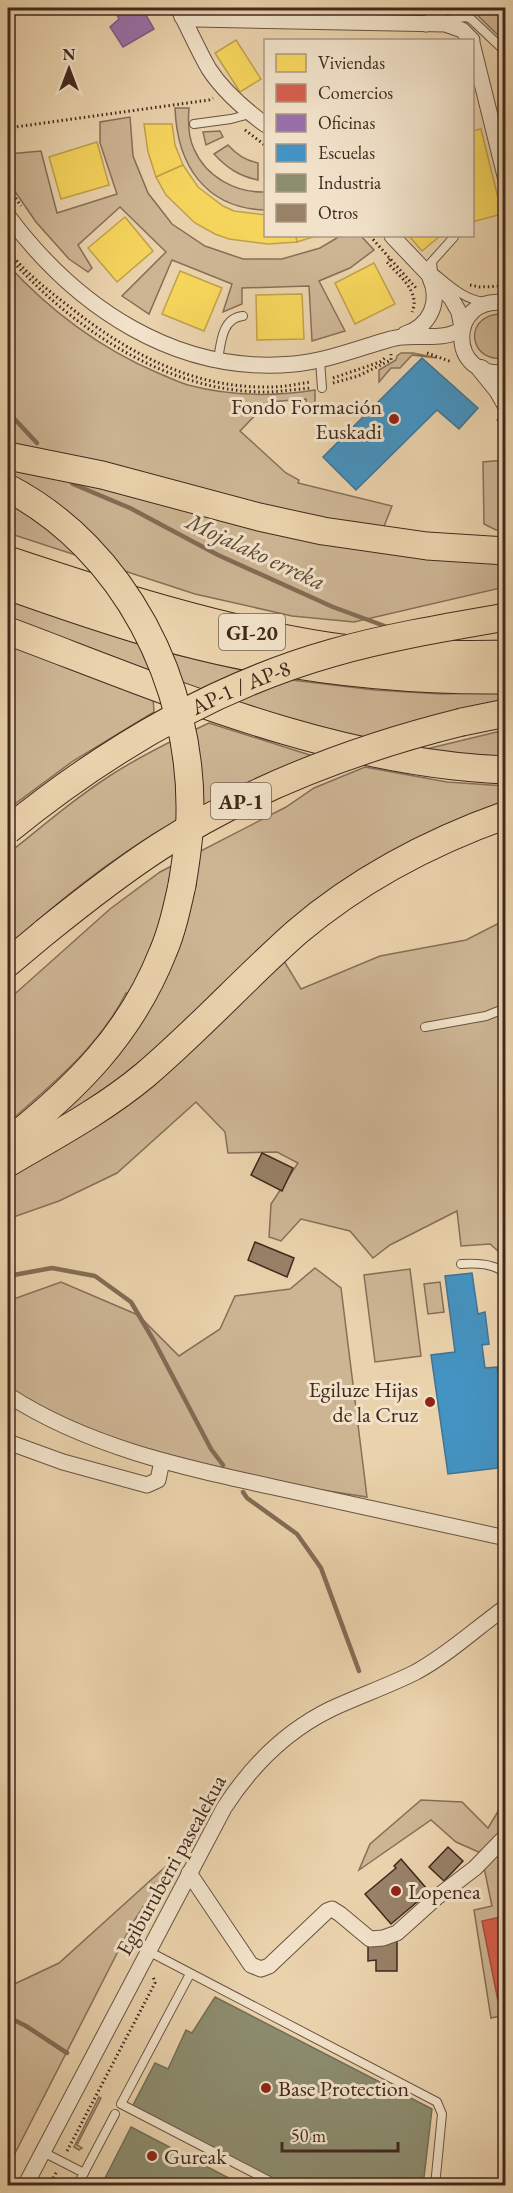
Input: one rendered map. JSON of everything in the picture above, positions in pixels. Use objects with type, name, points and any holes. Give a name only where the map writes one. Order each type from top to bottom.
[{"type":"highway","points":[[8,456],[102,475],[259,517],[323,531],[416,545],[506,551]]},
{"type":"highway","points":[[8,488],[23,496],[69,530],[102,564],[126,596],[149,635],[167,673],[182,729],[189,774],[190,803],[187,856],[182,885],[166,943],[128,1022],[87,1073],[8,1142]]},
{"type":"highway","name":"GI-20","points":[[8,560],[153,607],[271,636],[331,647],[393,652],[460,655],[506,654]]},
{"type":"highway","name":"GI-20","points":[[8,586],[146,631],[261,659],[322,670],[390,676],[506,680]]},
{"type":"highway","points":[[333,653],[397,631],[506,603]]},
{"type":"highway","name":"AP-1 / AP-8","points":[[8,830],[49,796],[127,744],[180,714],[282,670],[333,653],[506,617]]},
{"type":"highway","points":[[8,631],[286,732],[382,755],[440,764],[506,770]]},
{"type":"highway","name":"AP-1","points":[[8,963],[124,870],[160,846],[242,801],[378,746],[462,722],[506,713]]},
{"type":"highway","points":[[8,1163],[107,1103],[144,1076],[252,973],[299,931],[335,903],[421,850],[506,815]]},
{"type":"street","points":[[426,24],[436,18],[442,8]]},
{"type":"street","points":[[180,12],[196,19],[445,24],[462,30],[470,39]]},
{"type":"street","points":[[180,12],[209,68],[226,90],[250,114],[264,124]]},
{"type":"street","points":[[474,50],[506,180]]},
{"type":"street","points":[[8,216],[49,265],[94,303],[130,327],[165,345],[218,362],[272,366],[320,360],[448,335],[462,328],[472,311],[490,303],[506,303]]},
{"type":"street","points":[[393,237],[428,269],[455,305],[462,328],[462,348],[473,364],[489,372],[506,372]]},
{"type":"street","points":[[397,344],[419,328],[433,310],[435,295],[428,269]]},
{"type":"street","points":[[481,369],[498,390],[501,408]]},
{"type":"street","points":[[8,1395],[27,1408],[68,1427],[114,1446],[162,1461],[506,1538]]},
{"type":"street","points":[[8,1442],[63,1462],[147,1485],[158,1480],[162,1461]]},
{"type":"street","name":"Egiburuberri pasealekua","points":[[25,2186],[155,1954],[189,1873],[224,1808],[248,1774],[278,1744],[303,1726],[329,1710],[417,1671],[455,1647],[505,1607]]},
{"type":"street","points":[[189,1873],[251,1965],[261,1969],[269,1966],[327,1911],[332,1910],[340,1914],[370,1939],[397,1933],[437,1897],[475,1868],[506,1836]]},
{"type":"lane","points":[[368,8],[373,12],[374,22]]},
{"type":"lane","points":[[426,24],[469,18],[506,52]]},
{"type":"lane","points":[[194,124],[250,114]]},
{"type":"lane","points":[[428,269],[454,237]]},
{"type":"lane","points":[[428,269],[431,267],[433,272],[460,294],[474,301],[490,303]]},
{"type":"lane","points":[[218,362],[221,341],[227,324],[235,317],[243,316]]},
{"type":"lane","points":[[320,360],[322,388]]},
{"type":"lane","points":[[425,1027],[486,1016],[506,1008]]},
{"type":"lane","points":[[461,1264],[484,1265],[502,1270],[506,1274]]},
{"type":"lane","points":[[155,1954],[437,2102],[442,2114],[435,2186]]},
{"type":"lane","points":[[190,1974],[120,2104],[279,2186]]},
{"type":"lane","points":[[77,2186],[115,2114]]},
{"type":"lane","points":[[43,2152],[84,2173]]},
{"type":"path","points":[[8,128],[209,100],[217,95]]},
{"type":"path","points":[[8,187],[22,208]]},
{"type":"path","points":[[409,315],[415,304],[413,292],[387,262],[390,259],[418,289]]},
{"type":"path","points":[[468,284],[480,287],[506,286]]},
{"type":"path","points":[[413,317],[418,311]]},
{"type":"path","points":[[391,351],[397,344]]},
{"type":"path","points":[[425,352],[459,367]]},
{"type":"path","points":[[501,408],[506,455]]},
{"type":"path","points":[[67,2151],[155,1983],[153,1976],[155,1954]]},
{"type":"path","points":[[49,2186],[57,2171]]},
{"type":"shaded area","points":[[470,8],[505,8],[505,42]]},
{"type":"shaded area","points":[[175,108],[189,108],[191,139],[199,159],[206,168],[223,181],[243,190],[264,192],[264,210],[226,201],[211,192],[198,180],[181,148]]},
{"type":"shaded area","points":[[130,117],[133,156],[148,193],[172,224],[205,246],[243,259],[282,259],[320,248],[338,237],[362,237],[374,250],[350,268],[319,281],[345,331],[312,341],[309,286],[242,288],[242,304],[223,312],[232,284],[172,260],[149,314],[122,296],[166,252],[120,207],[78,245],[92,268],[88,272],[69,259],[36,222],[8,181],[8,154],[41,151],[57,213],[117,194],[100,143],[100,122]]},
{"type":"shaded area","points":[[220,131],[223,137],[206,145],[203,132]]},
{"type":"shaded area","points":[[228,145],[242,157],[258,163],[258,180],[234,171],[214,154]]},
{"type":"shaded area","points":[[8,265],[58,313],[77,327],[116,352],[177,381],[204,389],[235,393],[283,394],[315,390],[315,403],[310,410],[307,411],[306,399],[268,402],[240,431],[286,473],[299,480],[298,483],[392,506],[383,529],[288,513],[8,446]]},
{"type":"shaded area","points":[[498,314],[505,316],[506,357],[494,358],[485,355],[478,348],[475,332],[486,317]]},
{"type":"shaded area","points":[[401,353],[437,358],[412,355],[400,368],[391,368],[379,382],[379,370],[396,360]]},
{"type":"shaded area","points":[[504,460],[506,467],[505,530],[496,530],[484,524],[483,462]]},
{"type":"shaded area","points":[[8,467],[168,504],[505,560],[505,587],[354,622],[292,616],[195,594],[8,533]]},
{"type":"shaded area","points":[[8,600],[157,650],[275,678],[375,690],[442,694],[505,692],[505,701],[356,743],[8,625]]},
{"type":"shaded area","points":[[8,643],[153,697],[154,712],[73,761],[8,809]]},
{"type":"shaded area","points":[[209,723],[313,756],[201,809],[123,854],[83,883],[8,946],[8,854],[71,803],[111,775],[171,741]]},
{"type":"shaded area","points":[[505,730],[505,761],[414,752]]},
{"type":"shaded area","points":[[365,767],[447,782],[505,786],[505,803],[445,825],[146,1060],[47,1129],[149,1000],[126,993],[102,1031],[88,1048],[58,1079],[8,1123],[8,1000],[110,909],[160,872],[286,807],[314,788]]},
{"type":"shaded area","points":[[505,920],[505,1257],[490,1244],[461,1246],[457,1211],[390,1245],[373,1258],[350,1231],[301,1219],[281,1241],[269,1237],[271,1204],[298,1163],[277,1152],[228,1153],[225,1132],[196,1102],[117,1173],[59,1201],[8,1219],[8,1177],[104,1118],[284,961],[301,989],[380,956],[466,940]]},
{"type":"shaded area","points":[[315,1268],[341,1288],[367,1497],[225,1475],[35,1412],[8,1406],[8,1301],[61,1282],[138,1315],[179,1356],[220,1329],[235,1296],[290,1289]]},
{"type":"shaded area","points":[[410,1269],[421,1356],[375,1362],[364,1275]]},
{"type":"shaded area","points":[[440,1282],[444,1312],[428,1314],[424,1284]]},
{"type":"shaded area","points":[[421,1800],[462,1802],[488,1828],[505,1800],[505,2015],[491,2018],[474,1910],[492,1906],[481,1853],[456,1842],[431,1820],[359,1870],[370,1844]]},
{"type":"shaded area","points":[[173,1860],[132,1924],[8,2167],[8,1987],[59,1963]]},
{"type":"shaded area","points":[[99,2097],[101,2098],[77,2145],[82,2148],[79,2150],[74,2147]]},
{"type":"building: Viviendas","points":[[236,40],[261,79],[240,92],[215,53]]},
{"type":"building: Viviendas","points":[[144,124],[172,124],[175,145],[183,165],[156,177],[148,152]]},
{"type":"building: Viviendas","points":[[481,129],[502,214],[474,221],[474,131]]},
{"type":"building: Viviendas","points":[[97,142],[109,185],[61,199],[49,157]]},
{"type":"building: Viviendas","points":[[183,165],[198,187],[223,206],[234,211],[264,215],[264,237],[296,237],[297,242],[268,244],[229,239],[215,234],[195,223],[166,195],[156,177]]},
{"type":"building: Viviendas","points":[[125,217],[153,251],[117,282],[88,248]]},
{"type":"building: Viviendas","points":[[296,237],[313,237],[297,242]]},
{"type":"building: Viviendas","points":[[410,237],[439,237],[422,251]]},
{"type":"building: Viviendas","points":[[374,263],[395,304],[355,324],[335,283]]},
{"type":"building: Viviendas","points":[[180,271],[222,288],[204,331],[162,314]]},
{"type":"building: Viviendas","points":[[302,294],[304,339],[257,340],[256,295]]},
{"type":"building: Viviendas","points":[[503,1665],[506,1665],[505,1715]]},
{"type":"building: Comercios","points":[[506,1916],[506,2000],[498,2001],[482,1921]]},
{"type":"building: Oficinas","points":[[113,8],[142,8],[154,29],[123,47],[110,27],[119,19]]},
{"type":"building: Escuelas","name":"Fondo Formación Euskadi","points":[[422,358],[478,408],[459,429],[437,410],[356,490],[323,457]]},
{"type":"building: Escuelas","name":"Egiluze Hijas de la Cruz","points":[[472,1273],[478,1314],[485,1312],[489,1344],[482,1345],[485,1368],[497,1367],[506,1434],[506,1467],[448,1474],[431,1355],[455,1352],[445,1276]]},
{"type":"building: Industria","name":"Base Protection","points":[[215,1997],[432,2109],[423,2186],[286,2186],[132,2107],[155,2063],[168,2069],[186,2030],[192,2033]]},
{"type":"building: Industria","name":"Gureak","points":[[131,2127],[244,2186],[101,2186]]},
{"type":"building: Otros","points":[[262,1153],[293,1168],[282,1191],[251,1175]]},
{"type":"building: Otros","points":[[255,1242],[294,1258],[287,1277],[248,1260]]},
{"type":"building: Otros","points":[[448,1847],[463,1861],[444,1881],[429,1867]]},
{"type":"building: Otros","name":"Lopenea","points":[[401,1859],[427,1889],[421,1894],[424,1896],[391,1924],[365,1894],[396,1868],[394,1866]]},
{"type":"building: Otros","points":[[375,1941],[397,1941],[397,1971],[376,1971],[376,1960],[368,1961],[368,1946],[376,1946]]},
{"type":"waterway","name":"Mojalako erreka","points":[[8,412],[37,443]]},
{"type":"waterway","name":"Mojalako erreka","points":[[69,479],[73,484],[130,508],[218,555],[333,607],[390,628]]},
{"type":"waterway","points":[[8,1276],[52,1268],[95,1276],[131,1302],[211,1449],[223,1465]]},
{"type":"waterway","points":[[243,1492],[247,1498],[297,1534],[321,1568],[359,1671]]},
{"type":"waterway","points":[[8,2017],[67,2053]]},
{"type":"place","name":"Fondo Formación Euskadi","points":[[394,419]]},
{"type":"place","name":"Egiluze Hijas de la Cruz","points":[[430,1402]]},
{"type":"place","name":"Lopenea","points":[[396,1891]]},
{"type":"place","name":"Base Protection","points":[[266,2088]]},
{"type":"place","name":"Gureak","points":[[152,2156]]}]
